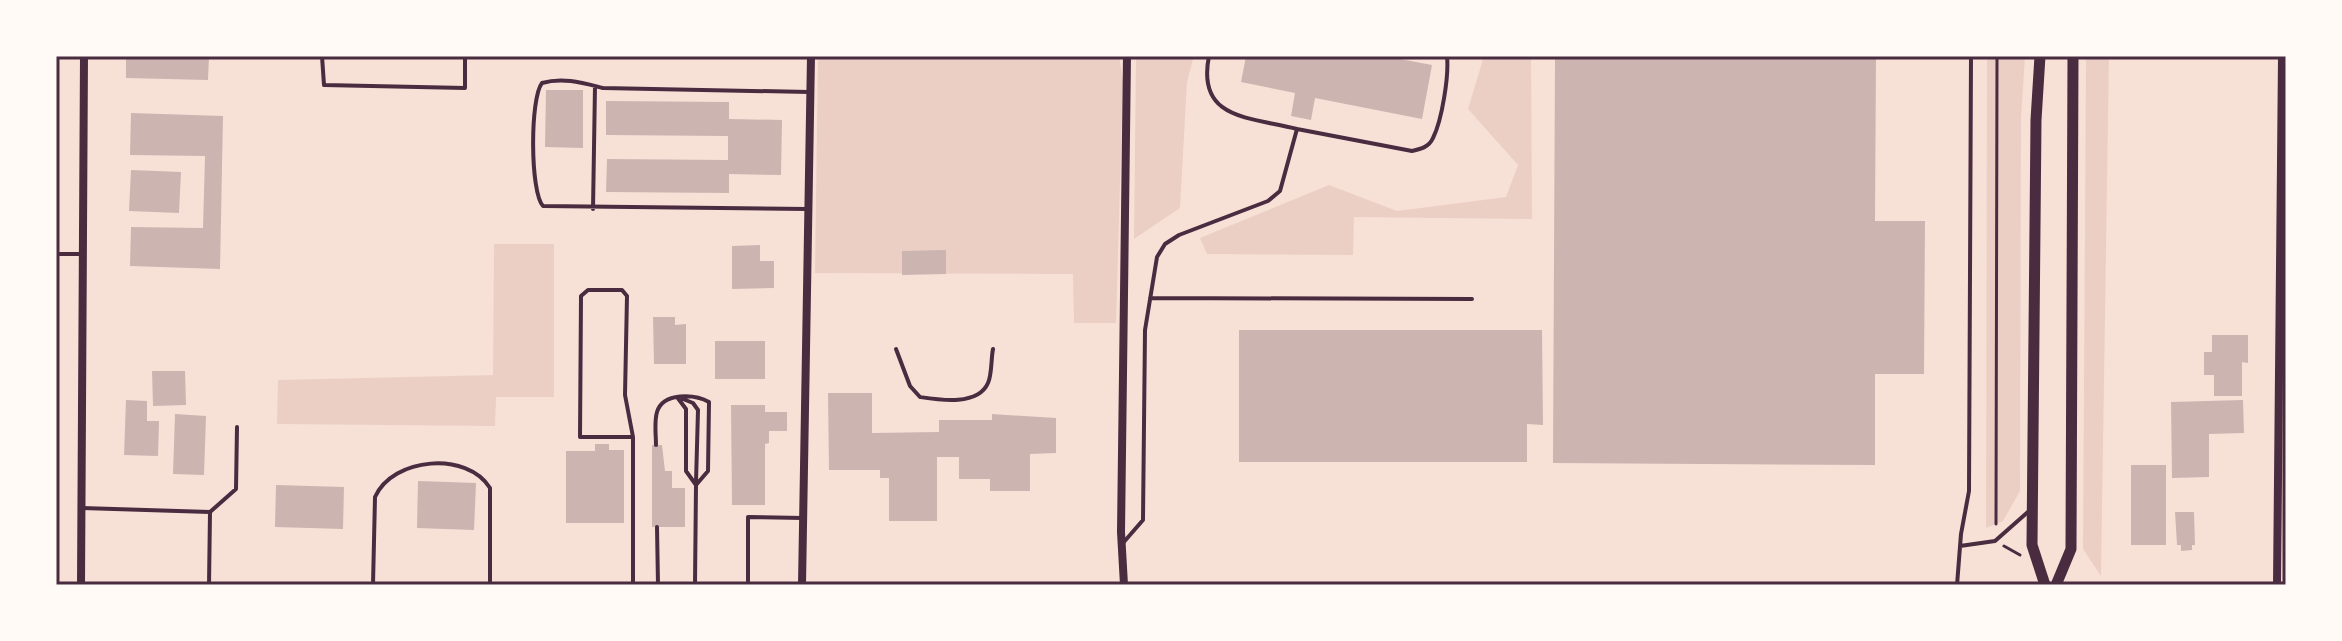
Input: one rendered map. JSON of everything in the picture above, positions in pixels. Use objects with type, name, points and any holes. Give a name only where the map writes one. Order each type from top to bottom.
[{"type":"main road","points":[[2040,56],[2036,120],[2032,545],[2045,585]]},
{"type":"main road","points":[[2056,585],[2071,549],[2073,56]]},
{"type":"street","points":[[81,585],[84,56]]},
{"type":"street","points":[[802,585],[811,56]]},
{"type":"street","points":[[1124,585],[1121,545],[1127,56]]},
{"type":"street","points":[[2277,585],[2282,552],[2282,56]]},
{"type":"lane","points":[[322,56],[324,85],[465,88],[465,56]]},
{"type":"lane","points":[[1209,56],[1206,88],[1214,102],[1228,112],[1412,151],[1425,148],[1433,140],[1447,78],[1447,56]]},
{"type":"lane","points":[[1957,585],[1969,491],[1971,56]]},
{"type":"lane","points":[[807,209],[553,209],[537,200],[534,98],[542,83],[549,81],[585,81],[595,86],[809,92]]},
{"type":"lane","points":[[593,209],[595,86]]},
{"type":"lane","points":[[1121,545],[1143,520],[1145,330],[1157,257],[1165,244],[1179,235],[1268,201],[1280,191],[1297,129]]},
{"type":"lane","points":[[56,254],[83,254]]},
{"type":"lane","points":[[633,437],[580,437],[581,296],[588,290],[622,290],[627,296],[625,395],[633,437],[633,585]]},
{"type":"lane","points":[[1150,298],[1472,299]]},
{"type":"lane","points":[[896,349],[910,386],[920,397],[935,399],[968,399],[980,392],[988,383],[993,349]]},
{"type":"lane","points":[[677,397],[686,409],[686,471],[696,485]]},
{"type":"lane","points":[[677,397],[693,403],[698,410],[695,585]]},
{"type":"lane","points":[[656,445],[656,414],[660,405],[677,397],[703,398],[709,402],[708,471],[696,485]]},
{"type":"lane","points":[[82,508],[210,512],[236,489],[237,427]]},
{"type":"lane","points":[[373,585],[375,497],[386,478],[418,466],[458,465],[483,476],[490,488],[490,585]]},
{"type":"lane","points":[[1960,546],[1979,545],[2000,537],[2033,507]]},
{"type":"lane","points":[[209,585],[210,512]]},
{"type":"lane","points":[[748,585],[748,517],[803,518]]},
{"type":"lane","points":[[657,527],[658,585]]},
{"type":"path","points":[[1997,56],[1995,522],[2005,550],[2036,558]]},
{"type":"shaded area","points":[[818,56],[1119,56],[1123,81],[1116,323],[1074,323],[1073,274],[815,273]]},
{"type":"shaded area","points":[[1136,56],[1194,56],[1187,82],[1180,208],[1134,239]]},
{"type":"shaded area","points":[[1484,56],[1531,56],[1532,219],[1354,217],[1353,255],[1207,254],[1200,238],[1329,185],[1397,211],[1506,197],[1518,165],[1468,109]]},
{"type":"shaded area","points":[[1987,56],[2025,56],[2021,118],[2020,491],[2003,521],[1986,528]]},
{"type":"shaded area","points":[[2086,56],[2109,56],[2101,576],[2083,549]]},
{"type":"shaded area","points":[[494,244],[554,244],[554,397],[496,397],[495,426],[277,424],[278,380],[493,375]]},
{"type":"building","points":[[126,56],[209,56],[208,80],[126,78]]},
{"type":"building","points":[[1246,56],[1384,56],[1432,65],[1422,119],[1315,98],[1311,120],[1291,116],[1295,93],[1241,82]]},
{"type":"building","points":[[1555,56],[1876,56],[1875,221],[1925,221],[1924,374],[1875,374],[1875,465],[1553,463]]},
{"type":"building","points":[[546,90],[583,90],[583,148],[545,147]]},
{"type":"building","points":[[606,101],[729,102],[729,119],[782,120],[781,175],[729,174],[729,193],[606,192],[607,159],[728,160],[728,136],[606,135]]},
{"type":"building","points":[[131,113],[223,116],[220,269],[130,266],[131,227],[203,228],[205,156],[130,155]]},
{"type":"building","points":[[131,170],[181,172],[179,213],[129,211]]},
{"type":"building","points":[[760,245],[760,261],[774,261],[774,288],[732,289],[732,246]]},
{"type":"building","points":[[946,250],[946,274],[902,275],[902,251]]},
{"type":"building","points":[[653,317],[675,317],[675,325],[686,324],[686,364],[654,364]]},
{"type":"building","points":[[1239,330],[1542,330],[1543,425],[1527,424],[1527,462],[1239,462]]},
{"type":"building","points":[[2212,335],[2248,335],[2248,363],[2242,362],[2242,396],[2214,396],[2214,375],[2204,375],[2204,352],[2212,352]]},
{"type":"building","points":[[715,341],[765,341],[765,379],[715,379]]},
{"type":"building","points":[[152,371],[185,371],[186,405],[153,406]]},
{"type":"building","points":[[828,393],[872,393],[872,433],[939,432],[939,420],[992,420],[992,414],[1056,418],[1056,453],[1030,454],[1030,491],[990,491],[990,479],[959,479],[959,457],[937,457],[937,521],[889,521],[889,478],[880,478],[880,470],[829,470]]},
{"type":"building","points":[[126,400],[147,401],[147,421],[159,421],[158,456],[124,455]]},
{"type":"building","points":[[2243,400],[2244,433],[2209,434],[2209,477],[2172,478],[2171,402]]},
{"type":"building","points":[[731,405],[765,405],[765,412],[787,412],[787,431],[769,431],[769,443],[765,444],[765,505],[732,505]]},
{"type":"building","points":[[175,414],[206,416],[204,475],[173,474]]},
{"type":"building","points":[[595,444],[609,444],[609,450],[624,450],[624,523],[566,523],[566,451],[595,451]]},
{"type":"building","points":[[652,445],[662,445],[665,471],[672,471],[672,488],[685,488],[685,527],[652,527]]},
{"type":"building","points":[[2131,465],[2166,465],[2166,545],[2131,545]]},
{"type":"building","points":[[418,481],[476,483],[474,530],[417,528]]},
{"type":"building","points":[[276,485],[344,487],[343,529],[275,527]]},
{"type":"building","points":[[2175,512],[2194,512],[2195,545],[2192,545],[2192,550],[2181,551],[2181,545],[2177,545]]}]
